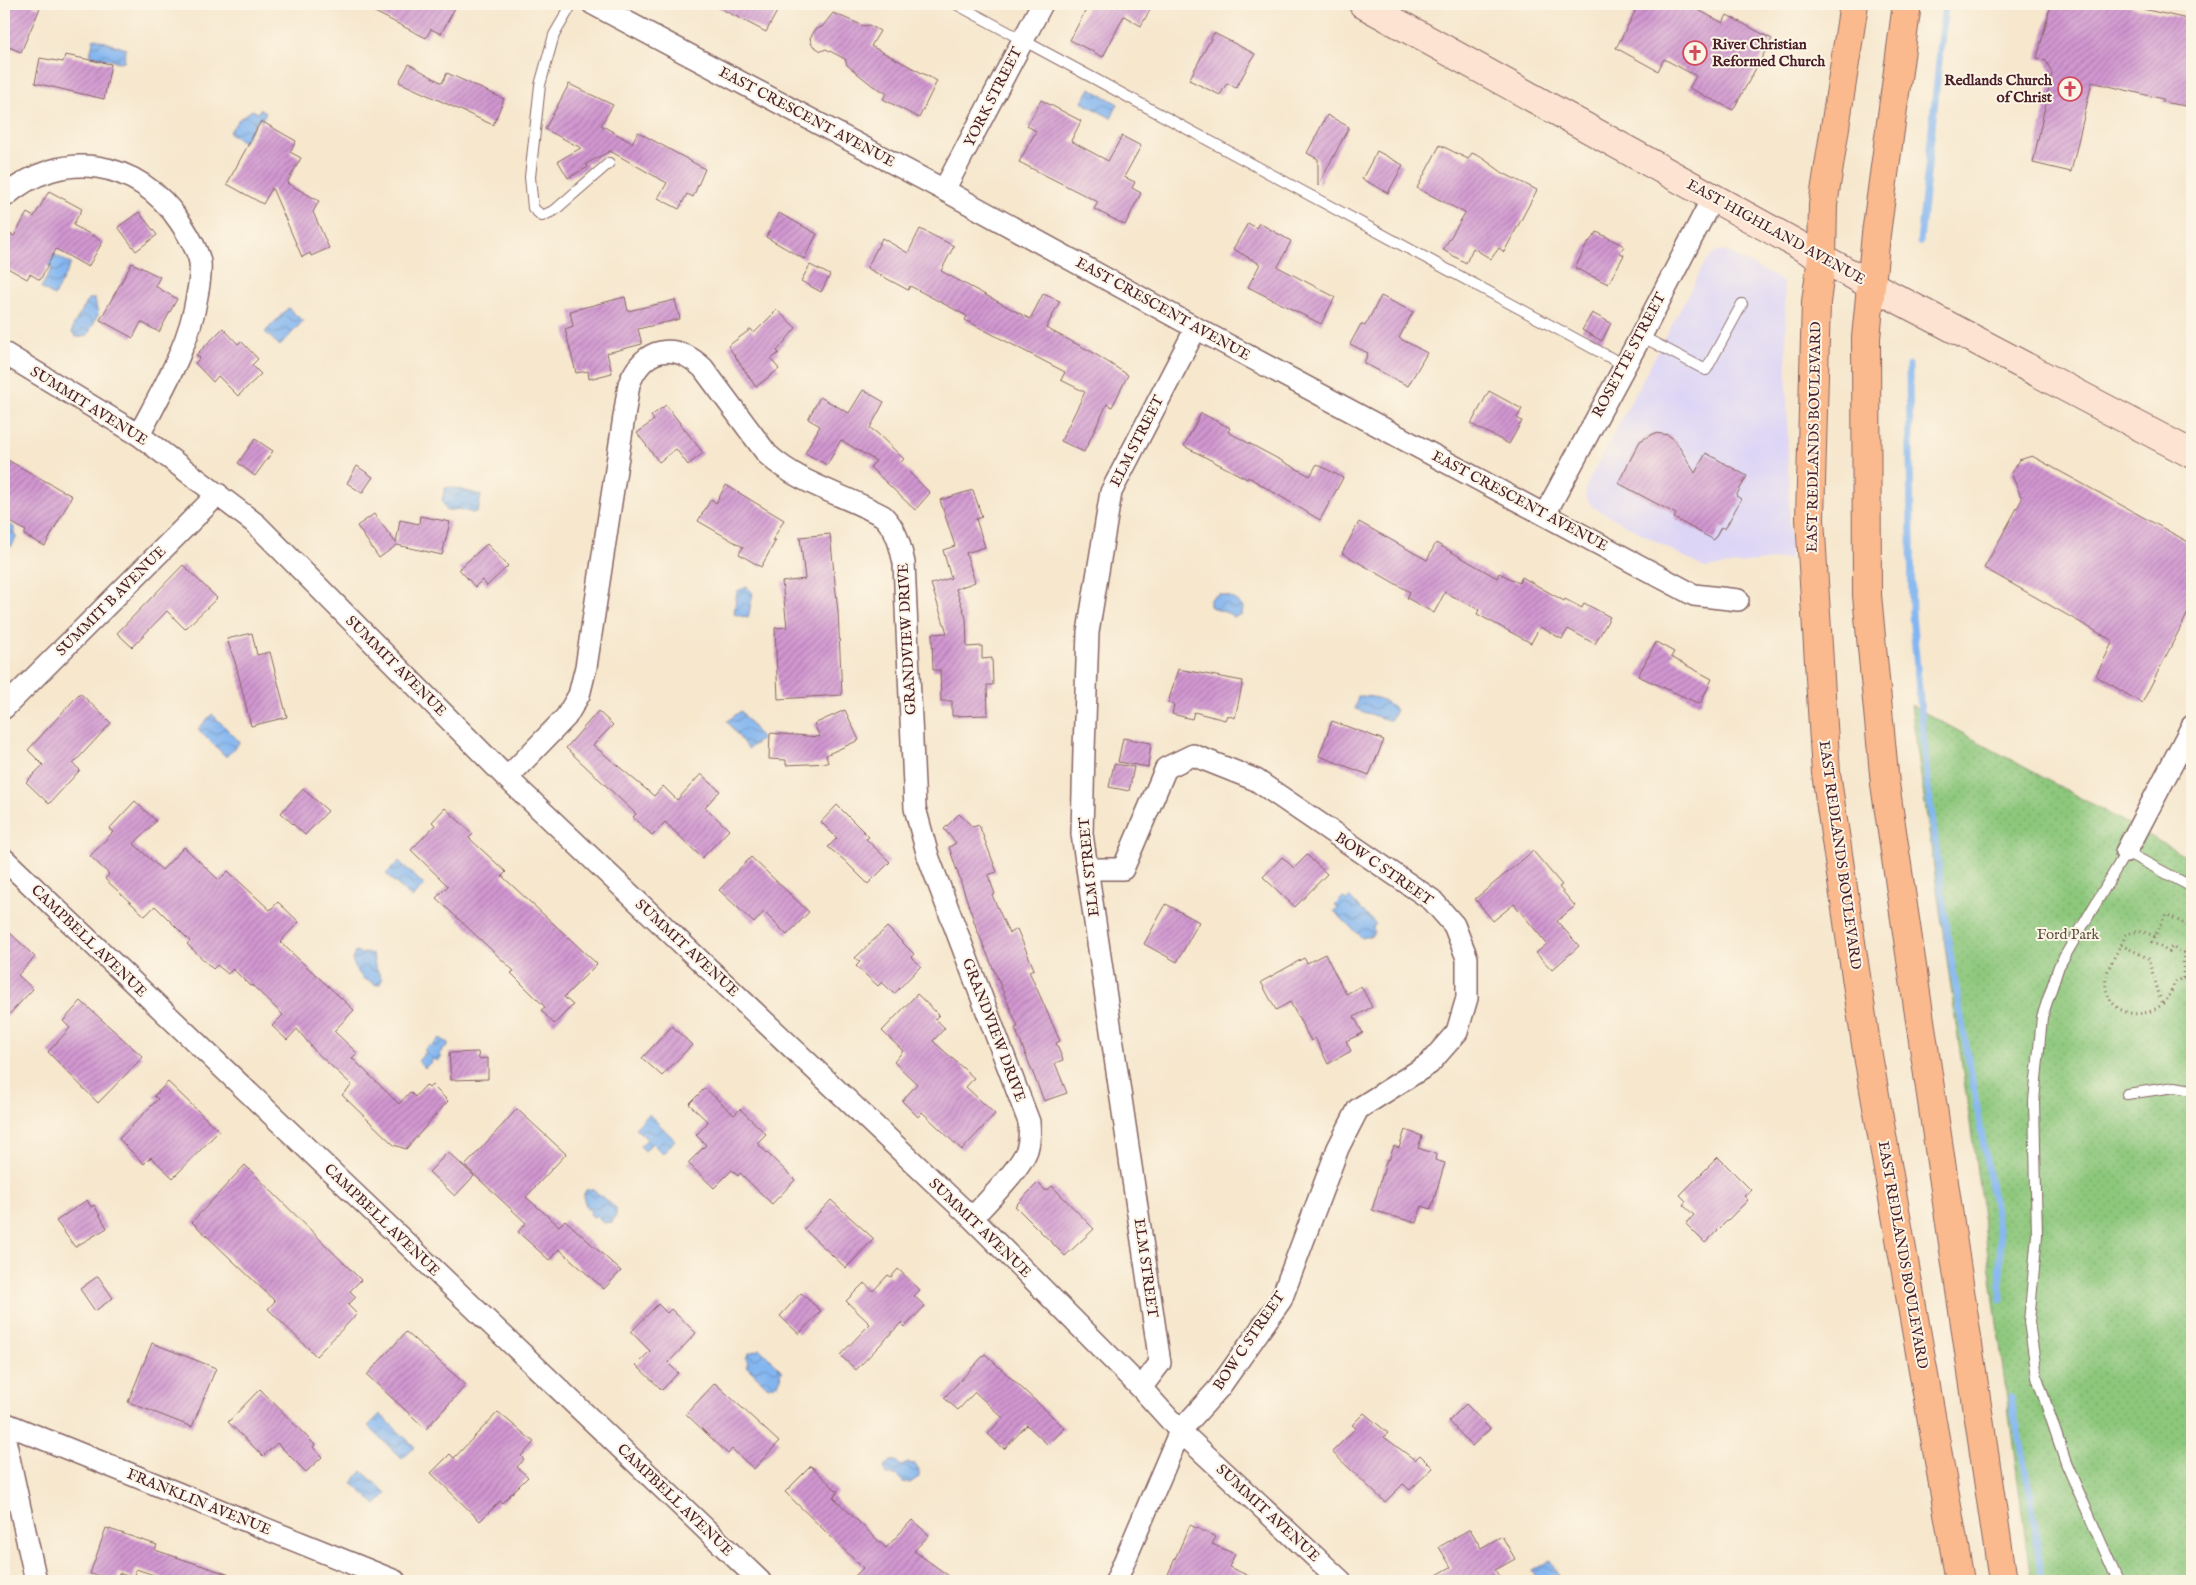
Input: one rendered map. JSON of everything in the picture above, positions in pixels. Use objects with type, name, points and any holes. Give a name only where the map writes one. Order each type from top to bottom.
[{"type":"main road","name":"EAST REDLANDS BOULEVARD","points":[[1854,4],[1823,205],[1822,257],[1816,302],[1810,519],[1826,773],[1866,1044],[1960,1581]]},
{"type":"main road","points":[[1906,4],[1866,338],[1867,595],[1884,784],[2003,1581]]},
{"type":"street","name":"EAST CRESCENT AVENUE","points":[[594,4],[944,190],[1196,328],[1694,595],[1738,600]]},
{"type":"street","name":"YORK STREET","points":[[944,190],[1042,4]]},
{"type":"street","name":"EAST HIGHLAND AVENUE","points":[[1364,4],[1871,285],[2192,454]]},
{"type":"street","points":[[4,197],[17,186],[40,173],[72,166],[108,168],[126,175],[159,196],[173,212],[193,243],[200,262],[199,284],[191,326],[183,349],[139,435]]},
{"type":"street","name":"ROSETTE STREET","points":[[1545,514],[1713,197]]},
{"type":"street","name":"ELM STREET","points":[[1141,1388],[1160,1363],[1082,834],[1088,632],[1111,492],[1196,328]]},
{"type":"street","name":"GRANDVIEW DRIVE","points":[[507,778],[566,717],[579,694],[586,667],[628,384],[633,373],[649,356],[667,352],[680,352],[691,356],[703,368],[766,454],[795,474],[883,516],[892,526],[898,539],[904,564],[915,808],[928,856],[1029,1122],[1030,1136],[1026,1152],[1019,1163],[972,1218]]},
{"type":"street","name":"SUMMIT AVENUE","points":[[4,353],[139,435],[256,524],[507,778],[972,1218],[1141,1388],[1180,1431],[1341,1581]]},
{"type":"street","name":"SUMMIT B AVENUE","points":[[4,708],[218,494]]},
{"type":"street","points":[[2126,852],[2192,726]]},
{"type":"street","name":"BOW C STREET","points":[[1087,869],[1123,869],[1166,768],[1193,755],[1256,780],[1432,900],[1454,925],[1467,958],[1467,998],[1457,1032],[1429,1064],[1358,1109],[1338,1148],[1281,1300],[1219,1388],[1180,1431]]},
{"type":"street","name":"CAMPBELL AVENUE","points":[[4,859],[760,1581]]},
{"type":"street","name":"FRANKLIN AVENUE","points":[[4,1423],[395,1581]]},
{"type":"street","points":[[1116,1581],[1180,1431]]},
{"type":"street","points":[[4,1435],[36,1581]]},
{"type":"lane","points":[[572,4],[554,35],[540,85],[530,177],[533,208],[542,216],[555,210],[609,163]]},
{"type":"lane","points":[[956,4],[1624,365]]},
{"type":"lane","points":[[1641,336],[1706,370],[1742,304]]},
{"type":"lane","points":[[2118,1581],[2066,1463],[2037,1377],[2029,1322],[2037,1235],[2034,1102],[2042,1017],[2060,966],[2126,852],[2192,887]]},
{"type":"lane","points":[[2127,1094],[2175,1087],[2192,1090]]},
{"type":"path","points":[[2183,978],[2184,953],[2172,946],[2169,952],[2152,942],[2166,914],[2192,928]]},
{"type":"path","points":[[2154,936],[2142,931],[2132,931],[2126,934],[2106,976],[2107,991],[2111,1001],[2119,1009],[2136,1014],[2155,1010],[2172,993],[2174,982],[2183,978],[2192,982]]},
{"type":"path","points":[[2121,945],[2148,958],[2162,1004]]},
{"type":"shaded area","points":[[1725,251],[1783,283],[1785,293],[1790,558],[1705,568],[1593,507],[1585,497],[1587,484],[1706,261],[1716,252]]},
{"type":"green space","name":"Ford Park","points":[[1911,705],[2192,859],[2192,1581],[2031,1581],[1978,1179]]},
{"type":"water","points":[[94,38],[126,49],[124,61],[119,62],[90,55]]},
{"type":"water","points":[[1090,88],[1118,104],[1111,118],[1082,102]]},
{"type":"water","points":[[260,109],[266,112],[262,120],[258,118],[244,142],[229,133],[238,120],[252,110],[258,113]]},
{"type":"water","points":[[54,254],[71,264],[54,296],[41,288],[52,268],[48,265]]},
{"type":"water","points":[[89,299],[95,299],[98,315],[87,336],[76,337],[72,332],[74,324]]},
{"type":"water","points":[[288,308],[303,321],[280,346],[265,332]]},
{"type":"water","points":[[451,487],[481,495],[478,511],[473,513],[459,509],[447,511],[442,501],[445,488]]},
{"type":"water","points":[[4,521],[14,527],[14,534],[17,536],[12,546],[7,548],[4,545]]},
{"type":"water","points":[[747,587],[753,593],[748,618],[734,614],[737,591]]},
{"type":"water","points":[[1219,594],[1233,598],[1243,607],[1242,615],[1234,617],[1210,606],[1210,599]]},
{"type":"water","points":[[1358,696],[1378,698],[1392,706],[1396,710],[1390,721],[1355,709]]},
{"type":"water","points":[[741,711],[762,739],[748,749],[727,721]]},
{"type":"water","points":[[212,714],[240,742],[226,757],[198,729]]},
{"type":"water","points":[[399,861],[424,885],[412,898],[386,874]]},
{"type":"water","points":[[1343,897],[1346,900],[1349,897],[1376,924],[1373,927],[1374,932],[1372,935],[1362,938],[1334,911],[1338,908],[1335,905]]},
{"type":"water","points":[[355,952],[361,954],[367,952],[373,955],[375,966],[382,979],[380,984],[375,985],[360,975],[352,960]]},
{"type":"water","points":[[440,1038],[448,1043],[439,1054],[442,1057],[437,1061],[434,1059],[425,1068],[418,1061],[426,1052],[424,1050],[429,1045],[431,1047]]},
{"type":"water","points":[[649,1114],[675,1140],[663,1154],[652,1143],[645,1151],[640,1146],[647,1139],[635,1128]]},
{"type":"water","points":[[592,1189],[616,1208],[616,1215],[612,1222],[603,1223],[597,1215],[593,1217],[590,1214],[591,1210],[587,1209],[583,1196],[586,1190]]},
{"type":"water","points":[[760,1349],[782,1371],[778,1384],[768,1387],[746,1366],[748,1363],[746,1358],[749,1353]]},
{"type":"water","points":[[380,1414],[415,1447],[402,1459],[368,1426]]},
{"type":"water","points":[[890,1461],[896,1461],[901,1466],[908,1463],[915,1464],[919,1471],[919,1477],[910,1483],[903,1482],[896,1475],[887,1475],[884,1467]]},
{"type":"water","points":[[362,1471],[387,1494],[376,1505],[352,1483]]},
{"type":"water","points":[[1550,1560],[1562,1581],[1538,1581],[1532,1571]]},
{"type":"building","points":[[7,4],[30,4],[40,8],[21,52],[4,45],[4,11]]},
{"type":"building","points":[[359,4],[457,4],[441,34],[431,29],[426,38]]},
{"type":"building","points":[[712,4],[781,4],[766,32]]},
{"type":"building","points":[[1089,4],[1153,4],[1141,26],[1124,16],[1103,57],[1070,40]]},
{"type":"building","name":"River Christian Reformed Church","points":[[1639,4],[1687,4],[1723,23],[1727,15],[1772,39],[1733,110],[1689,88],[1696,76],[1664,59],[1658,71],[1616,48]]},
{"type":"building","name":"Redlands Church of Christ","points":[[2051,4],[2120,4],[2192,20],[2192,107],[2162,102],[2163,99],[2092,82],[2071,172],[2033,163],[2052,73],[2046,61],[2037,58]]},
{"type":"building","points":[[833,13],[864,26],[869,25],[880,31],[871,46],[937,81],[919,118],[883,99],[887,93],[873,86],[847,65],[845,59],[826,49],[821,51],[812,45],[810,38],[816,29],[822,27]]},
{"type":"building","points":[[1214,33],[1255,54],[1236,88],[1227,83],[1220,95],[1189,80]]},
{"type":"building","points":[[65,55],[111,64],[104,99],[35,83],[40,58],[63,62]]},
{"type":"building","points":[[409,64],[442,83],[447,73],[504,99],[493,125],[399,82]]},
{"type":"building","points":[[569,84],[613,105],[601,125],[632,143],[638,132],[705,169],[693,197],[687,194],[679,209],[658,198],[667,183],[610,151],[586,164],[588,167],[568,178],[558,161],[581,148],[545,129]]},
{"type":"building","points":[[1041,100],[1081,121],[1071,141],[1108,161],[1122,136],[1141,146],[1124,177],[1135,182],[1132,188],[1141,193],[1125,225],[1094,209],[1098,202],[1019,162],[1036,131],[1027,126]]},
{"type":"building","points":[[1327,115],[1349,127],[1318,186],[1318,159],[1307,153]]},
{"type":"building","points":[[261,121],[296,141],[290,152],[301,158],[287,183],[319,201],[313,212],[329,248],[311,256],[310,253],[302,257],[272,188],[263,204],[227,184]]},
{"type":"building","points":[[1440,145],[1468,159],[1472,153],[1481,157],[1503,173],[1537,190],[1504,252],[1499,248],[1491,259],[1473,248],[1466,263],[1443,250],[1465,213],[1417,188]]},
{"type":"building","points":[[1377,151],[1403,165],[1388,193],[1362,179]]},
{"type":"building","points":[[49,191],[82,209],[73,225],[103,241],[88,267],[56,249],[40,280],[30,274],[27,279],[4,266],[4,231],[14,236],[27,213],[34,217]]},
{"type":"building","points":[[139,212],[157,235],[136,251],[118,227]]},
{"type":"building","points":[[779,213],[817,234],[804,259],[766,237]]},
{"type":"building","points":[[1248,223],[1256,228],[1259,223],[1291,241],[1278,267],[1335,297],[1321,324],[1248,287],[1260,264],[1233,249]]},
{"type":"building","points":[[920,229],[954,246],[941,271],[1030,319],[1043,294],[1060,301],[1046,328],[1092,352],[1128,375],[1112,407],[1107,404],[1084,452],[1061,441],[1085,392],[1061,380],[1065,372],[965,320],[967,316],[910,286],[908,290],[867,268],[882,238],[908,253]]},
{"type":"building","points":[[1597,232],[1624,246],[1620,253],[1624,255],[1608,284],[1575,268],[1586,246]]},
{"type":"building","points":[[132,263],[160,277],[155,286],[177,299],[159,332],[141,322],[133,338],[100,320]]},
{"type":"building","points":[[810,265],[830,275],[821,292],[801,281]]},
{"type":"building","points":[[1381,296],[1413,312],[1399,338],[1427,353],[1408,386],[1364,363],[1368,353],[1350,344],[1361,324],[1365,326]]},
{"type":"building","points":[[625,297],[628,311],[675,300],[680,319],[638,329],[642,344],[607,353],[612,373],[589,379],[588,371],[576,373],[565,329],[573,326],[570,311]]},
{"type":"building","points":[[777,310],[796,328],[777,351],[779,353],[771,359],[779,369],[756,387],[728,346],[751,329],[754,333]]},
{"type":"building","points":[[1592,313],[1611,323],[1602,341],[1582,330]]},
{"type":"building","points":[[223,328],[238,344],[241,341],[258,359],[252,365],[261,374],[238,396],[218,376],[213,382],[195,363],[200,358],[196,355]]},
{"type":"building","points":[[863,390],[884,402],[870,428],[904,459],[900,463],[930,493],[915,510],[870,467],[876,461],[841,440],[827,465],[805,453],[820,426],[808,419],[820,397],[849,413]]},
{"type":"building","points":[[1489,391],[1522,409],[1517,418],[1522,421],[1509,444],[1471,424]]},
{"type":"building","points":[[666,405],[703,453],[688,465],[676,449],[659,462],[637,433],[654,420],[651,416]]},
{"type":"building","points":[[1201,413],[1230,428],[1228,432],[1310,476],[1317,464],[1343,478],[1320,520],[1248,477],[1247,479],[1184,446]]},
{"type":"building","points":[[1655,433],[1668,435],[1675,440],[1695,473],[1706,453],[1747,476],[1736,496],[1741,499],[1725,529],[1721,527],[1714,540],[1674,518],[1676,514],[1618,483],[1640,441]]},
{"type":"building","points":[[255,439],[273,451],[255,476],[238,463]]},
{"type":"building","points":[[2032,456],[2192,544],[2192,605],[2142,703],[2096,676],[2113,641],[1984,568],[2022,499],[2011,473],[2019,460]]},
{"type":"building","points":[[4,458],[72,496],[45,546],[24,535],[26,531],[4,518]]},
{"type":"building","points":[[357,466],[373,477],[362,493],[347,483]]},
{"type":"building","points":[[726,485],[784,520],[772,541],[776,540],[761,567],[739,554],[743,547],[698,521],[711,499],[716,503]]},
{"type":"building","points":[[973,490],[982,517],[976,519],[985,547],[966,553],[975,582],[956,589],[966,618],[967,647],[982,646],[982,659],[992,658],[993,685],[987,685],[988,715],[952,716],[952,701],[941,701],[940,670],[933,670],[932,634],[947,633],[931,584],[951,578],[943,550],[955,546],[940,500]]},
{"type":"building","points":[[374,514],[396,543],[400,520],[419,524],[420,516],[450,522],[442,555],[397,545],[379,558],[357,526]]},
{"type":"building","points":[[1359,522],[1427,560],[1436,543],[1497,578],[1499,573],[1519,583],[1522,577],[1564,601],[1565,599],[1582,608],[1584,603],[1610,617],[1595,644],[1568,629],[1562,639],[1540,627],[1531,643],[1477,614],[1479,610],[1445,592],[1434,613],[1407,598],[1410,592],[1342,553]]},
{"type":"building","points":[[830,534],[838,612],[842,695],[778,699],[775,628],[787,627],[782,582],[805,579],[800,537]]},
{"type":"building","points":[[487,544],[508,566],[487,586],[482,580],[475,587],[459,569]]},
{"type":"building","points":[[183,565],[217,598],[185,629],[167,611],[132,647],[117,633]]},
{"type":"building","points":[[252,633],[257,655],[270,652],[287,717],[251,726],[236,665],[227,639]]},
{"type":"building","points":[[1656,642],[1674,652],[1671,657],[1712,679],[1700,704],[1638,676]]},
{"type":"building","points":[[1178,669],[1243,681],[1235,718],[1227,715],[1225,720],[1194,712],[1192,719],[1172,714],[1174,705],[1168,703]]},
{"type":"building","points":[[80,693],[111,723],[73,764],[80,770],[49,804],[26,782],[43,765],[28,750]]},
{"type":"building","points":[[845,710],[859,740],[826,755],[828,763],[786,765],[786,760],[769,759],[770,733],[820,737],[814,724]]},
{"type":"building","points":[[598,711],[613,725],[593,745],[654,796],[663,786],[677,800],[701,774],[720,791],[705,807],[729,830],[702,858],[665,822],[652,835],[633,817],[636,814],[566,748]]},
{"type":"building","points":[[1332,721],[1384,740],[1369,775],[1319,756]]},
{"type":"building","points":[[1123,738],[1151,743],[1148,767],[1118,762]]},
{"type":"building","points":[[1114,764],[1134,767],[1129,791],[1109,787]]},
{"type":"building","points":[[303,789],[328,811],[305,835],[281,813]]},
{"type":"building","points":[[135,801],[156,821],[134,844],[162,870],[184,847],[219,880],[228,871],[270,910],[278,902],[299,922],[280,942],[354,1010],[334,1031],[357,1053],[352,1058],[399,1104],[410,1092],[415,1097],[426,1085],[429,1088],[432,1085],[448,1101],[406,1149],[394,1145],[342,1095],[352,1085],[315,1051],[297,1029],[287,1040],[272,1026],[283,1015],[252,985],[250,986],[233,969],[228,974],[217,965],[213,969],[187,944],[190,941],[155,906],[145,916],[105,879],[109,874],[90,856],[113,832],[109,829]]},
{"type":"building","points":[[837,805],[869,837],[866,839],[890,862],[868,884],[828,847],[837,838],[821,822]]},
{"type":"building","points":[[445,808],[473,834],[469,838],[506,872],[502,876],[597,964],[564,997],[573,1005],[554,1024],[541,1010],[545,1007],[511,973],[514,971],[436,898],[448,886],[411,850],[435,825],[432,822]]},
{"type":"building","points":[[959,814],[973,827],[979,825],[997,872],[988,875],[995,894],[992,895],[1009,933],[1017,929],[1034,969],[1029,971],[1060,1041],[1056,1043],[1063,1060],[1055,1063],[1067,1093],[1044,1101],[1015,1028],[1018,1027],[977,930],[949,847],[956,843],[944,829]]},
{"type":"building","points":[[1533,851],[1562,885],[1559,887],[1575,906],[1557,921],[1579,946],[1552,970],[1536,953],[1547,944],[1514,904],[1493,921],[1475,899]]},
{"type":"building","points":[[1307,855],[1327,874],[1295,907],[1263,877],[1282,857],[1294,868]]},
{"type":"building","points":[[751,857],[809,912],[787,935],[764,912],[754,923],[719,890]]},
{"type":"building","points":[[1166,904],[1199,922],[1177,962],[1144,944]]},
{"type":"building","points":[[4,927],[35,957],[18,975],[33,989],[4,1020]]},
{"type":"building","points":[[887,927],[914,954],[911,957],[921,966],[894,994],[882,982],[878,986],[856,966],[860,962],[855,958]]},
{"type":"building","points":[[1325,954],[1346,994],[1361,986],[1372,1007],[1354,1017],[1363,1033],[1346,1041],[1351,1051],[1328,1064],[1315,1038],[1311,1041],[1290,1002],[1276,1010],[1261,982],[1304,958],[1307,963]]},
{"type":"building","points":[[917,994],[939,1015],[935,1019],[945,1028],[933,1041],[974,1078],[966,1087],[995,1114],[962,1150],[922,1112],[918,1117],[902,1101],[917,1084],[894,1062],[903,1051],[882,1031]]},
{"type":"building","points":[[81,1001],[143,1057],[98,1103],[48,1052],[70,1028],[63,1021]]},
{"type":"building","points":[[672,1026],[692,1045],[662,1076],[642,1058]]},
{"type":"building","points":[[478,1052],[479,1059],[488,1058],[488,1079],[451,1080],[449,1053]]},
{"type":"building","points":[[168,1082],[219,1131],[173,1178],[151,1157],[144,1164],[119,1139],[158,1099],[154,1096]]},
{"type":"building","points":[[705,1088],[734,1115],[740,1109],[766,1134],[757,1143],[795,1180],[772,1204],[740,1173],[738,1176],[732,1170],[714,1188],[688,1163],[706,1145],[696,1135],[708,1122],[689,1104]]},
{"type":"building","points":[[517,1109],[566,1154],[526,1197],[559,1226],[565,1220],[621,1271],[604,1289],[559,1249],[549,1260],[518,1232],[526,1223],[465,1166]]},
{"type":"building","points":[[1405,1130],[1422,1136],[1418,1148],[1436,1154],[1435,1160],[1445,1163],[1431,1209],[1422,1206],[1416,1223],[1372,1210],[1387,1159],[1389,1160],[1394,1146],[1399,1148]]},
{"type":"building","points":[[448,1152],[474,1176],[455,1196],[429,1172]]},
{"type":"building","points":[[1718,1157],[1751,1190],[1744,1196],[1748,1200],[1705,1243],[1686,1224],[1694,1215],[1683,1205],[1686,1201],[1680,1195]]},
{"type":"building","points":[[245,1165],[361,1280],[350,1291],[356,1297],[348,1305],[357,1314],[316,1356],[268,1309],[275,1301],[192,1222]]},
{"type":"building","points":[[1038,1183],[1046,1191],[1052,1186],[1094,1229],[1065,1256],[1015,1206]]},
{"type":"building","points":[[87,1200],[91,1207],[94,1205],[107,1228],[75,1247],[56,1221]]},
{"type":"building","points":[[831,1200],[874,1239],[846,1268],[804,1229]]},
{"type":"building","points":[[898,1269],[920,1290],[914,1296],[925,1306],[905,1327],[901,1323],[856,1370],[840,1355],[870,1324],[846,1301],[864,1283],[873,1291],[888,1275],[891,1277]]},
{"type":"building","points":[[98,1276],[113,1298],[95,1311],[80,1289]]},
{"type":"building","points":[[801,1293],[821,1311],[799,1334],[780,1316]]},
{"type":"building","points":[[658,1304],[667,1313],[671,1309],[696,1333],[668,1363],[678,1373],[662,1390],[636,1365],[650,1351],[631,1332]]},
{"type":"building","points":[[406,1332],[466,1385],[426,1429],[367,1375]]},
{"type":"building","points":[[152,1343],[216,1368],[192,1427],[128,1402]]},
{"type":"building","points":[[985,1354],[1065,1428],[1048,1445],[1027,1425],[1004,1449],[988,1434],[1003,1418],[975,1392],[958,1410],[944,1398]]},
{"type":"building","points":[[715,1383],[779,1442],[754,1469],[732,1449],[728,1454],[686,1414]]},
{"type":"building","points":[[260,1389],[315,1445],[313,1447],[322,1457],[306,1472],[277,1443],[263,1456],[228,1422]]},
{"type":"building","points":[[1466,1404],[1490,1429],[1472,1446],[1449,1421]]},
{"type":"building","points":[[498,1412],[534,1442],[521,1456],[524,1459],[517,1467],[528,1477],[502,1503],[500,1501],[480,1521],[431,1473],[450,1454],[454,1458]]},
{"type":"building","points":[[1364,1413],[1388,1433],[1384,1437],[1415,1460],[1420,1455],[1433,1468],[1410,1490],[1403,1484],[1385,1502],[1332,1452],[1356,1428],[1352,1425]]},
{"type":"building","points":[[811,1466],[838,1492],[833,1497],[886,1548],[912,1520],[929,1535],[914,1551],[956,1581],[850,1581],[863,1568],[785,1492]]},
{"type":"building","points":[[1190,1525],[1216,1537],[1212,1544],[1235,1554],[1229,1567],[1260,1581],[1165,1581]]},
{"type":"building","points":[[106,1528],[157,1545],[155,1550],[239,1578],[239,1581],[173,1581],[136,1569],[133,1578],[119,1573],[117,1579],[90,1574]]},
{"type":"building","points":[[1470,1529],[1481,1548],[1502,1536],[1515,1559],[1495,1570],[1502,1581],[1426,1581],[1451,1567],[1439,1547]]},
{"type":"waterway","points":[[1920,242],[1945,4]]},
{"type":"waterway","points":[[1909,365],[1912,615],[1928,786],[1949,947],[2000,1240],[2001,1300]]},
{"type":"waterway","points":[[2011,1398],[2031,1499],[2042,1581]]},
{"type":"place","name":"River Christian Reformed Church","points":[[1695,53]]},
{"type":"place","name":"Redlands Church of Christ","points":[[2070,89]]}]
